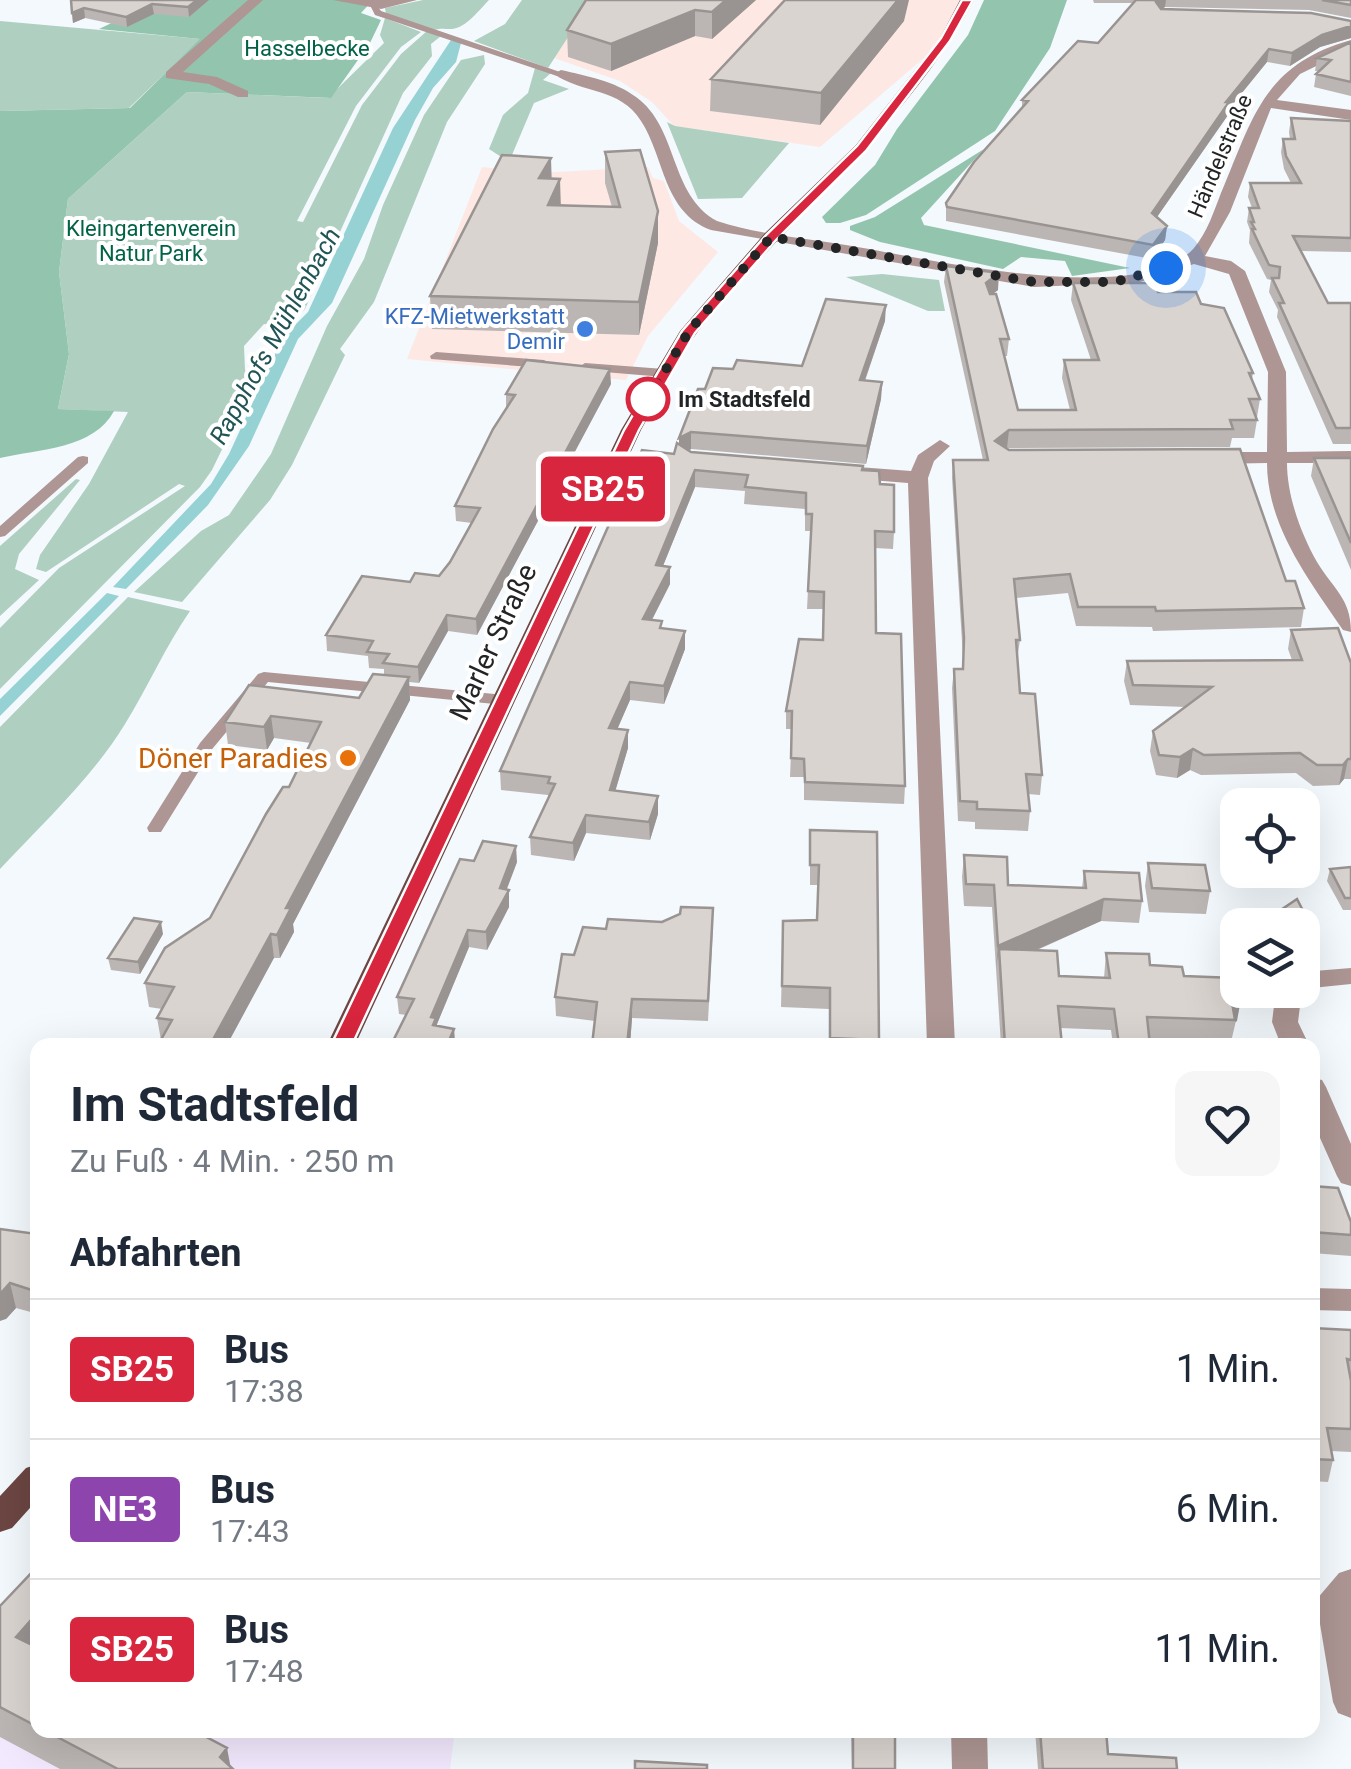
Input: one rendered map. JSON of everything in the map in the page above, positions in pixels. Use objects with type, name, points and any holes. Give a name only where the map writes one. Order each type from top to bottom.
[{"type":"main road","name":"Marler Straße","points":[[344,1038],[624,445],[689,331],[771,237],[862,148],[946,39],[967,0]]},
{"type":"main road","points":[[0,1518],[30,1486]]},
{"type":"street","points":[[243,94],[212,80],[172,75],[256,0]]},
{"type":"street","points":[[340,0],[372,5],[410,0]]},
{"type":"street","name":"Händelstraße","points":[[771,237],[1034,282],[1114,282],[1193,259],[1213,232],[1276,86],[1290,72],[1351,44]]},
{"type":"street","points":[[562,74],[614,90],[644,112],[683,205],[708,223],[771,237]]},
{"type":"street","points":[[1266,103],[1351,114]]},
{"type":"street","points":[[1193,259],[1225,265],[1236,272],[1274,360],[1278,487],[1306,561],[1351,625]]},
{"type":"street","points":[[940,446],[925,459],[918,478],[941,1038]]},
{"type":"street","points":[[1185,458],[1351,457]]},
{"type":"street","points":[[824,470],[918,478]]},
{"type":"street","points":[[1320,979],[1351,976]]},
{"type":"street","points":[[1287,1008],[1284,1022],[1291,1038]]},
{"type":"street","points":[[1320,1104],[1351,1176]]},
{"type":"street","points":[[1320,1298],[1348,1300]]},
{"type":"street","points":[[1351,1584],[1333,1600],[1351,1702]]},
{"type":"street","points":[[969,1738],[970,1769]]},
{"type":"lane","points":[[372,5],[378,12],[562,74]]},
{"type":"lane","points":[[436,356],[551,364]]},
{"type":"lane","points":[[570,366],[664,373]]},
{"type":"lane","points":[[0,533],[82,460]]},
{"type":"lane","points":[[156,828],[206,746],[264,677],[504,700]]},
{"type":"shaded area","points":[[592,0],[967,0],[946,39],[820,147],[674,126],[652,102],[620,81],[554,58]]},
{"type":"shaded area","points":[[482,167],[538,173],[648,167],[653,178],[664,181],[679,221],[718,252],[648,336],[626,380],[407,359]]},
{"type":"shaded area","points":[[0,1619],[30,1707],[30,1738],[454,1738],[450,1769],[0,1769]]},
{"type":"green space","name":"Hasselbecke","points":[[132,0],[373,0],[361,13],[381,20],[370,43],[331,98],[187,92],[68,199],[59,272],[69,354],[58,409],[114,411],[105,424],[79,440],[0,458],[0,111],[130,108],[200,39],[99,29],[139,10]]},
{"type":"green space","points":[[423,0],[489,0],[467,22],[452,29],[434,30],[386,14],[385,8]]},
{"type":"green space","points":[[522,0],[592,0],[548,68],[474,41],[505,24]]},
{"type":"green space","points":[[984,0],[1067,0],[1050,48],[995,131],[866,215],[826,223],[822,217],[875,165],[897,129],[968,35]]},
{"type":"green space","name":"Kleingartenverein Natur Park","points":[[385,18],[421,32],[401,47],[356,106],[297,221],[303,222],[362,105],[401,54],[427,31],[441,36],[431,44],[432,56],[403,93],[305,309],[290,327],[264,324],[244,346],[245,370],[257,377],[200,487],[0,689],[0,628],[59,568],[185,486],[179,484],[46,572],[36,569],[40,555],[89,484],[128,412],[58,409],[69,354],[59,272],[68,199],[187,92],[328,98],[384,43],[380,35]]},
{"type":"green space","points":[[0,21],[201,39],[129,108],[0,111]]},
{"type":"green space","points":[[484,55],[485,64],[447,122],[374,302],[340,349],[345,355],[292,465],[270,500],[182,602],[134,592],[201,531],[229,515],[271,454],[327,326],[364,259],[383,205],[424,115],[461,60]]},
{"type":"green space","points":[[535,68],[551,73],[543,80],[569,89],[534,103],[509,162],[489,149],[503,115],[528,93]]},
{"type":"green space","points":[[667,122],[789,143],[742,198],[698,199]]},
{"type":"green space","points":[[984,149],[921,218],[924,225],[1130,268],[1072,276],[1065,261],[1021,257],[1003,269],[880,242],[850,230],[850,226],[875,217]]},
{"type":"green space","points":[[882,274],[939,280],[945,311],[928,311],[846,277]]},
{"type":"green space","points":[[76,479],[80,480],[19,554],[15,569],[39,580],[0,616],[0,546]]},
{"type":"green space","points":[[128,597],[190,611],[112,744],[0,869],[0,727]]},
{"type":"water","points":[[451,40],[461,43],[456,62],[433,88],[415,120],[332,303],[298,339],[249,446],[208,505],[126,589],[113,587],[211,484],[283,337],[308,312],[393,128]]},
{"type":"water","points":[[107,593],[119,596],[0,716],[0,699]]},
{"type":"building","points":[[71,0],[197,0],[188,7],[152,4],[126,17],[84,8],[72,13]]},
{"type":"building","points":[[586,0],[726,0],[712,12],[695,10],[611,44],[567,30]]},
{"type":"building","points":[[785,0],[898,0],[821,93],[711,79]]},
{"type":"building","points":[[1136,0],[1159,0],[1156,2],[1161,9],[1311,13],[1351,21],[1351,26],[1322,35],[1292,53],[1269,49],[1226,102],[1152,213],[1167,226],[1153,245],[947,207],[974,162],[1028,101],[1022,100],[1078,41],[1098,43]]},
{"type":"building","points":[[1322,0],[1351,0],[1351,5]]},
{"type":"building","points":[[1351,42],[1351,82],[1316,74],[1331,60],[1317,58]]},
{"type":"building","points":[[1291,118],[1351,121],[1351,238],[1293,236],[1328,303],[1351,303],[1351,428],[1336,428],[1279,303],[1284,303],[1272,278],[1279,278],[1280,267],[1269,265],[1252,229],[1249,208],[1259,208],[1250,183],[1301,183],[1286,156],[1283,139],[1295,139]]},
{"type":"building","points":[[640,150],[658,211],[639,302],[430,296],[502,155],[551,158],[539,178],[560,179],[548,205],[620,207],[605,152]]},
{"type":"building","points":[[946,266],[999,273],[986,283],[990,294],[996,294],[1009,339],[1000,339],[1018,410],[1076,410],[1064,360],[1099,360],[1073,283],[1154,283],[1158,292],[1196,292],[1201,304],[1224,308],[1253,373],[1249,373],[1260,399],[1249,399],[1257,420],[1230,420],[1233,429],[1009,430],[995,441],[1009,450],[1240,449],[1286,581],[1295,581],[1304,608],[1156,611],[1155,607],[1078,607],[1070,574],[1014,579],[1020,693],[1035,694],[1042,775],[1026,774],[1030,811],[977,809],[977,802],[960,801],[954,669],[963,669],[964,638],[953,460],[988,460]]},
{"type":"building","points":[[826,299],[886,305],[860,380],[882,382],[867,446],[691,432],[679,438],[698,389],[705,389],[713,368],[733,369],[737,360],[802,366]]},
{"type":"building","points":[[526,360],[610,369],[476,619],[447,615],[418,667],[383,663],[389,654],[367,652],[373,641],[326,635],[362,576],[410,582],[415,573],[439,576],[450,562],[480,508],[455,506],[493,429],[515,395],[506,394]]},
{"type":"building","points":[[677,443],[691,452],[863,466],[862,470],[879,471],[880,484],[894,485],[894,532],[875,531],[876,633],[901,634],[905,786],[805,782],[804,759],[791,758],[792,711],[786,711],[799,639],[823,640],[824,592],[808,591],[812,514],[806,514],[806,493],[745,487],[748,475],[695,470],[656,565],[670,567],[643,619],[662,621],[660,628],[685,631],[664,686],[630,682],[609,728],[628,730],[610,790],[658,796],[649,822],[586,815],[573,843],[530,837],[555,784],[548,783],[550,777],[500,771],[642,450],[674,454]]},
{"type":"building","points":[[1314,458],[1351,458],[1351,543]]},
{"type":"building","points":[[1338,628],[1351,663],[1351,759],[1343,765],[1317,765],[1300,753],[1204,755],[1193,749],[1180,757],[1159,755],[1153,731],[1212,687],[1133,685],[1127,661],[1302,660],[1291,630]]},
{"type":"building","points":[[373,674],[409,677],[286,908],[291,908],[277,935],[271,934],[214,1038],[162,1038],[172,1020],[157,1018],[174,987],[145,983],[165,948],[210,918],[266,814],[283,787],[289,787],[321,722],[271,716],[264,727],[225,722],[249,685],[359,698]]},
{"type":"building","points":[[810,830],[877,832],[879,1038],[830,1038],[830,988],[782,986],[783,921],[817,920],[819,865],[810,865]]},
{"type":"building","points":[[483,841],[516,846],[500,888],[509,890],[486,932],[468,930],[431,1017],[436,1018],[433,1025],[454,1029],[450,1038],[394,1038],[414,999],[397,997],[460,859],[474,861]]},
{"type":"building","points":[[964,855],[1007,857],[1008,885],[1086,888],[1084,871],[1139,873],[1142,901],[1104,899],[998,946],[994,885],[966,884]]},
{"type":"building","points":[[1148,863],[1205,865],[1210,891],[1152,888]]},
{"type":"building","points":[[1351,867],[1351,898],[1345,898],[1330,869]]},
{"type":"building","points":[[1297,899],[1302,908],[1284,908]]},
{"type":"building","points":[[681,907],[713,908],[708,1001],[632,999],[628,1038],[593,1038],[597,1002],[555,997],[562,954],[574,955],[583,927],[606,929],[608,919],[662,922],[680,914]]},
{"type":"building","points":[[134,918],[161,922],[138,962],[108,958]]},
{"type":"building","points":[[999,949],[1057,951],[1059,976],[1110,978],[1106,953],[1149,954],[1150,965],[1182,967],[1184,976],[1220,977],[1220,1008],[1233,1008],[1235,1020],[1147,1017],[1149,1038],[1118,1038],[1114,1009],[1058,1006],[1061,1038],[1005,1038]]},
{"type":"building","points":[[1320,1187],[1338,1188],[1351,1222],[1351,1235],[1320,1233]]},
{"type":"building","points":[[0,1229],[30,1233],[30,1289],[10,1283],[0,1294]]},
{"type":"building","points":[[1320,1328],[1351,1330],[1351,1360],[1347,1359],[1351,1429],[1327,1428],[1333,1460],[1320,1459]]},
{"type":"building","points":[[30,1574],[30,1621],[16,1637],[30,1644],[30,1723],[0,1707],[0,1606]]},
{"type":"building","points":[[59,1738],[208,1738],[227,1748],[220,1757],[233,1769],[118,1769]]},
{"type":"building","points":[[853,1738],[895,1738],[895,1769],[853,1769]]},
{"type":"building","points":[[1041,1738],[1107,1738],[1108,1754],[1176,1758],[1177,1769],[1043,1769]]},
{"type":"building","points":[[635,1761],[707,1765],[707,1769],[635,1769]]},
{"type":"bus line","name":"SB25","points":[[344,1038],[631,430],[689,331],[771,237],[862,148],[946,39],[967,0]]},
{"type":"place","name":"KFZ-Mietwerkstatt Demir","points":[[585,329]]},
{"type":"place","name":"Im Stadtsfeld","points":[[648,399]]},
{"type":"place","name":"Döner Paradies","points":[[348,758]]},
{"type":"route","points":[[648,399],[689,331],[771,237],[1034,282],[1114,282],[1166,268]]},
{"type":"water label","name":"Rapphofs Mühlenbach","points":[[275,336]]}]
